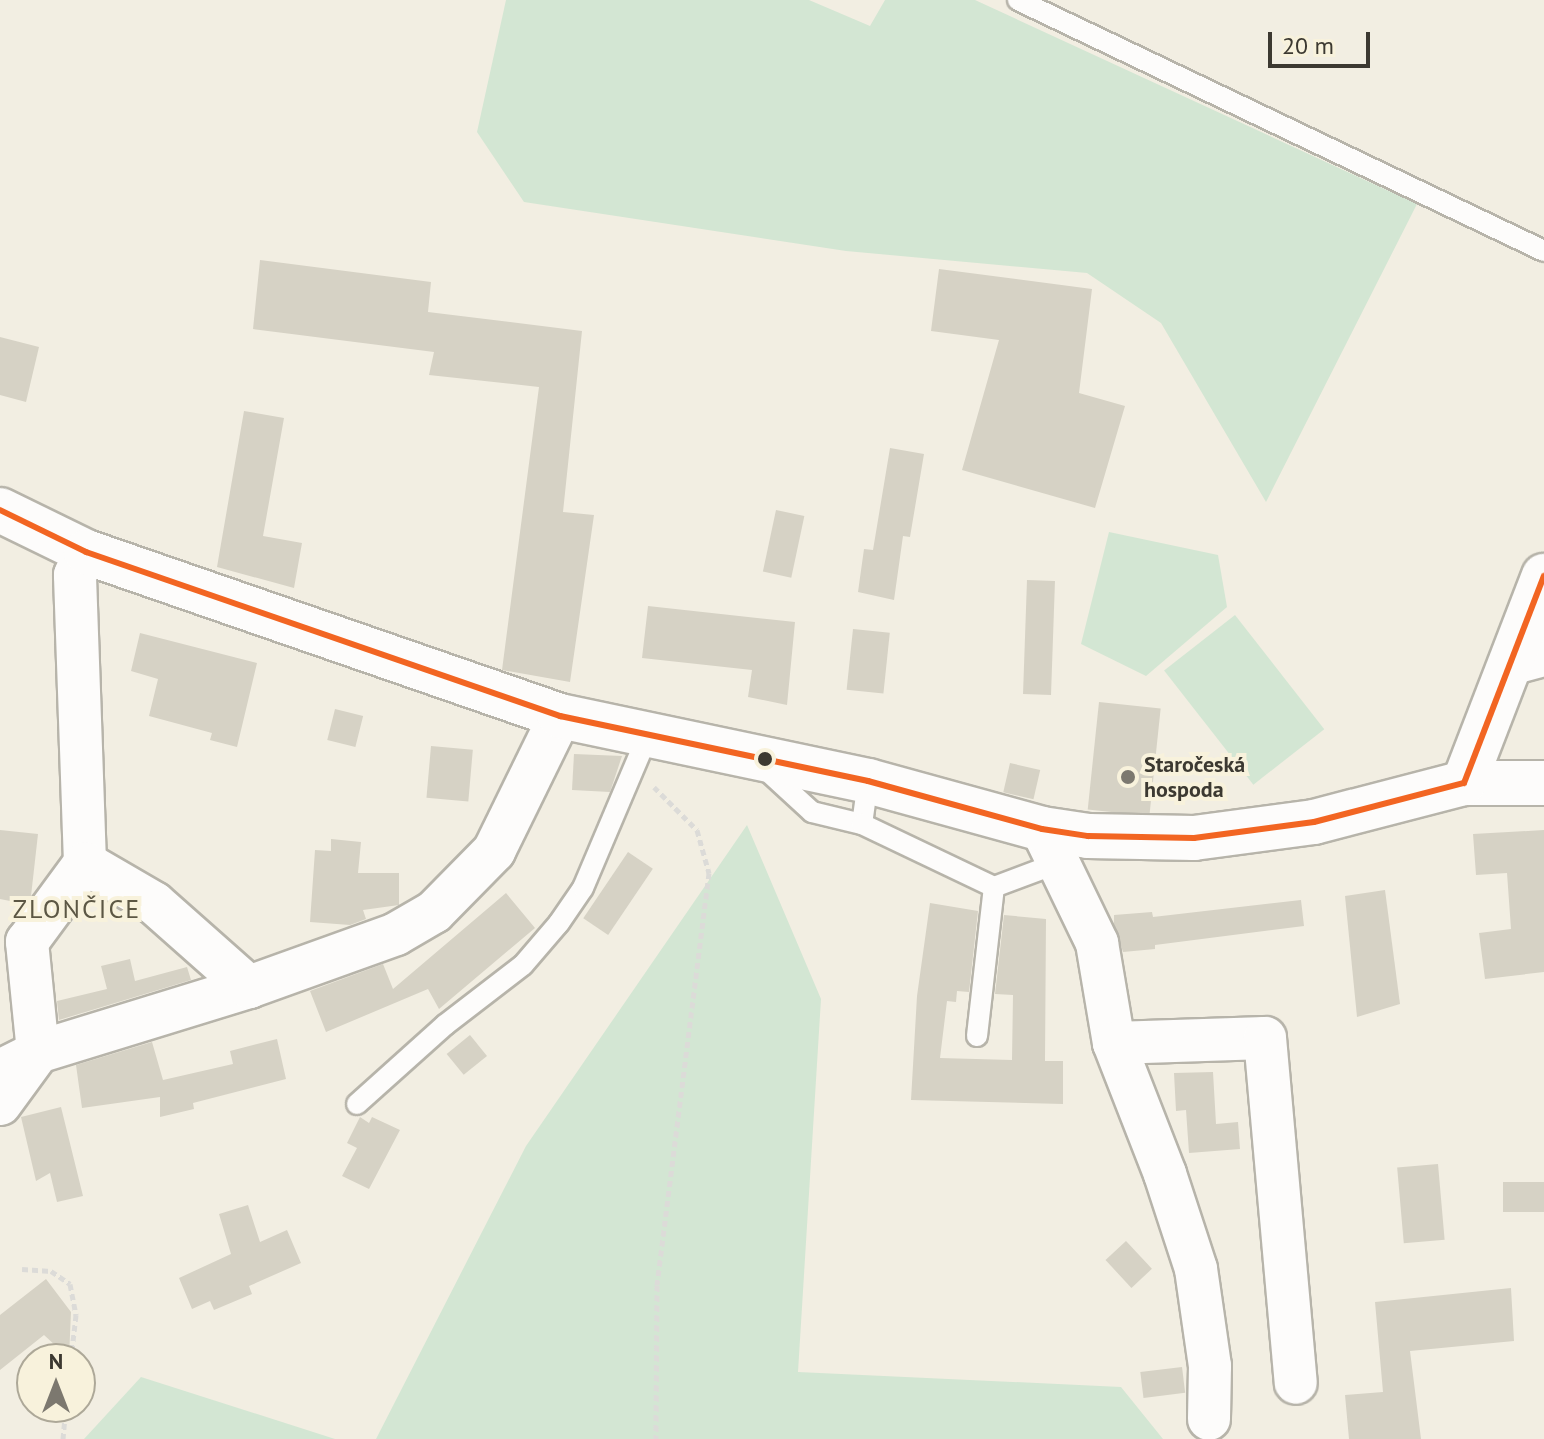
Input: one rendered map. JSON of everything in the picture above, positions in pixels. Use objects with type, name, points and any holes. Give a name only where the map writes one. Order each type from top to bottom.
[{"type":"street","points":[[0,510],[86,552],[560,716],[642,752],[752,757],[868,781],[967,812],[1050,846],[1088,836],[1194,838],[1314,822],[1464,783],[1544,783]]},
{"type":"street","points":[[0,1104],[38,1052],[13,944],[85,863],[75,575],[86,552]]},
{"type":"street","points":[[1464,783],[1527,660],[1544,576]]},
{"type":"street","points":[[0,1071],[38,1052],[249,987],[396,934],[434,912],[494,851],[560,716]]},
{"type":"street","points":[[1050,846],[1097,943],[1114,1043],[1165,1174],[1196,1269],[1210,1366],[1209,1419]]},
{"type":"street","points":[[85,863],[154,903],[249,987]]},
{"type":"street","points":[[1114,1043],[1265,1038],[1296,1383]]},
{"type":"lane","points":[[1018,0],[1544,251]]},
{"type":"lane","points":[[357,1104],[445,1025],[523,965],[550,933],[583,888],[642,752]]},
{"type":"lane","points":[[752,757],[812,812],[862,824],[994,887]]},
{"type":"lane","points":[[862,824],[868,781]]},
{"type":"lane","points":[[977,1036],[994,887],[1050,846]]},
{"type":"path","points":[[642,752],[697,830],[709,873],[657,1285],[656,1439]]},
{"type":"path","points":[[22,1269],[51,1271],[70,1284],[76,1315],[73,1343]]},
{"type":"green space","points":[[506,0],[809,0],[870,26],[885,0],[975,0],[1417,204],[1266,502],[1161,323],[1087,273],[846,251],[524,202],[477,132]]},
{"type":"green space","points":[[1109,532],[1218,555],[1227,607],[1146,676],[1081,644]]},
{"type":"green space","points":[[1235,615],[1324,729],[1253,785],[1164,670]]},
{"type":"green space","points":[[747,825],[821,999],[798,1372],[1121,1387],[1163,1439],[376,1439],[526,1146]]},
{"type":"green space","points":[[141,1377],[335,1439],[84,1439]]},
{"type":"building","points":[[260,260],[431,282],[428,312],[582,331],[563,512],[594,515],[570,682],[502,670],[539,387],[429,375],[434,352],[253,329]]},
{"type":"building","points":[[939,269],[1092,289],[1079,393],[1125,406],[1095,508],[962,470],[999,340],[931,331]]},
{"type":"building","points":[[0,337],[39,347],[26,402],[0,395]]},
{"type":"building","points":[[244,411],[284,418],[263,536],[302,543],[294,588],[217,567]]},
{"type":"building","points":[[890,448],[924,454],[910,537],[903,536],[894,600],[858,592],[864,549],[873,550]]},
{"type":"building","points":[[776,510],[804,516],[791,578],[763,572]]},
{"type":"building","points":[[1027,580],[1055,581],[1051,695],[1023,694]]},
{"type":"building","points":[[648,606],[795,622],[787,705],[748,697],[752,670],[642,658]]},
{"type":"building","points":[[853,629],[890,633],[883,694],[847,690]]},
{"type":"building","points":[[140,633],[257,663],[237,747],[210,740],[212,733],[149,716],[158,679],[131,671]]},
{"type":"building","points":[[1099,702],[1161,708],[1149,816],[1088,809]]},
{"type":"building","points":[[335,709],[363,716],[355,747],[327,740]]},
{"type":"building","points":[[431,746],[473,750],[468,801],[426,798]]},
{"type":"building","points":[[574,754],[622,756],[610,792],[572,790]]},
{"type":"building","points":[[1010,763],[1040,770],[1033,799],[1003,792]]},
{"type":"building","points":[[0,830],[38,834],[31,896],[25,904],[0,899]]},
{"type":"building","points":[[1544,830],[1544,972],[1485,979],[1479,933],[1511,929],[1507,873],[1476,875],[1473,834]]},
{"type":"building","points":[[331,839],[361,842],[358,873],[399,873],[399,905],[363,910],[366,919],[350,925],[310,922],[315,850],[331,851]]},
{"type":"building","points":[[628,852],[653,869],[608,935],[583,918]]},
{"type":"building","points":[[1385,890],[1400,1004],[1357,1017],[1345,896]]},
{"type":"building","points":[[506,893],[535,928],[439,1009],[428,989],[326,1032],[310,991],[383,964],[393,989]]},
{"type":"building","points":[[1301,900],[1304,926],[1155,945],[1155,949],[1123,952],[1114,924],[1114,915],[1152,912],[1153,917]]},
{"type":"building","points":[[930,903],[978,911],[969,992],[957,991],[956,1002],[947,1001],[940,1058],[1012,1060],[1013,995],[995,994],[1004,915],[1046,919],[1045,1061],[1063,1061],[1063,1104],[911,1100],[917,996]]},
{"type":"building","points":[[130,959],[135,981],[187,967],[191,980],[59,1020],[57,1001],[107,989],[101,966]]},
{"type":"building","points":[[470,1035],[487,1056],[464,1075],[447,1054]]},
{"type":"building","points":[[277,1039],[286,1079],[193,1103],[194,1109],[160,1117],[160,1097],[82,1108],[76,1065],[152,1042],[163,1080],[233,1064],[230,1051]]},
{"type":"building","points":[[1213,1072],[1216,1124],[1238,1122],[1240,1149],[1189,1153],[1186,1110],[1176,1111],[1174,1073]]},
{"type":"building","points":[[61,1107],[83,1196],[57,1202],[50,1173],[36,1181],[21,1117]]},
{"type":"building","points":[[360,1117],[369,1123],[372,1117],[400,1130],[369,1189],[342,1176],[357,1148],[347,1143]]},
{"type":"building","points":[[1438,1164],[1445,1240],[1404,1243],[1397,1168]]},
{"type":"building","points":[[1503,1182],[1544,1182],[1544,1212],[1503,1212]]},
{"type":"building","points":[[248,1205],[260,1242],[287,1230],[301,1263],[249,1286],[252,1294],[214,1310],[210,1301],[192,1309],[179,1278],[231,1254],[219,1214]]},
{"type":"building","points":[[1126,1241],[1152,1269],[1131,1288],[1106,1260]]},
{"type":"building","points":[[46,1279],[71,1312],[70,1343],[53,1343],[44,1335],[34,1343],[16,1343],[16,1357],[0,1370],[0,1315]]},
{"type":"building","points":[[1511,1288],[1514,1341],[1410,1351],[1421,1439],[1349,1439],[1345,1395],[1383,1392],[1375,1302]]},
{"type":"building","points":[[1182,1367],[1185,1393],[1143,1398],[1140,1372]]},
{"type":"transit line","points":[[0,510],[86,552],[560,716],[868,781],[1042,829],[1088,836],[1194,838],[1314,822],[1464,783]]},
{"type":"transit line","points":[[1464,783],[1544,576]]},
{"type":"place","name":"Staročeská hospoda","points":[[1128,777]]},
{"type":"district","name":"ZLONČICE","points":[[77,909]]}]
